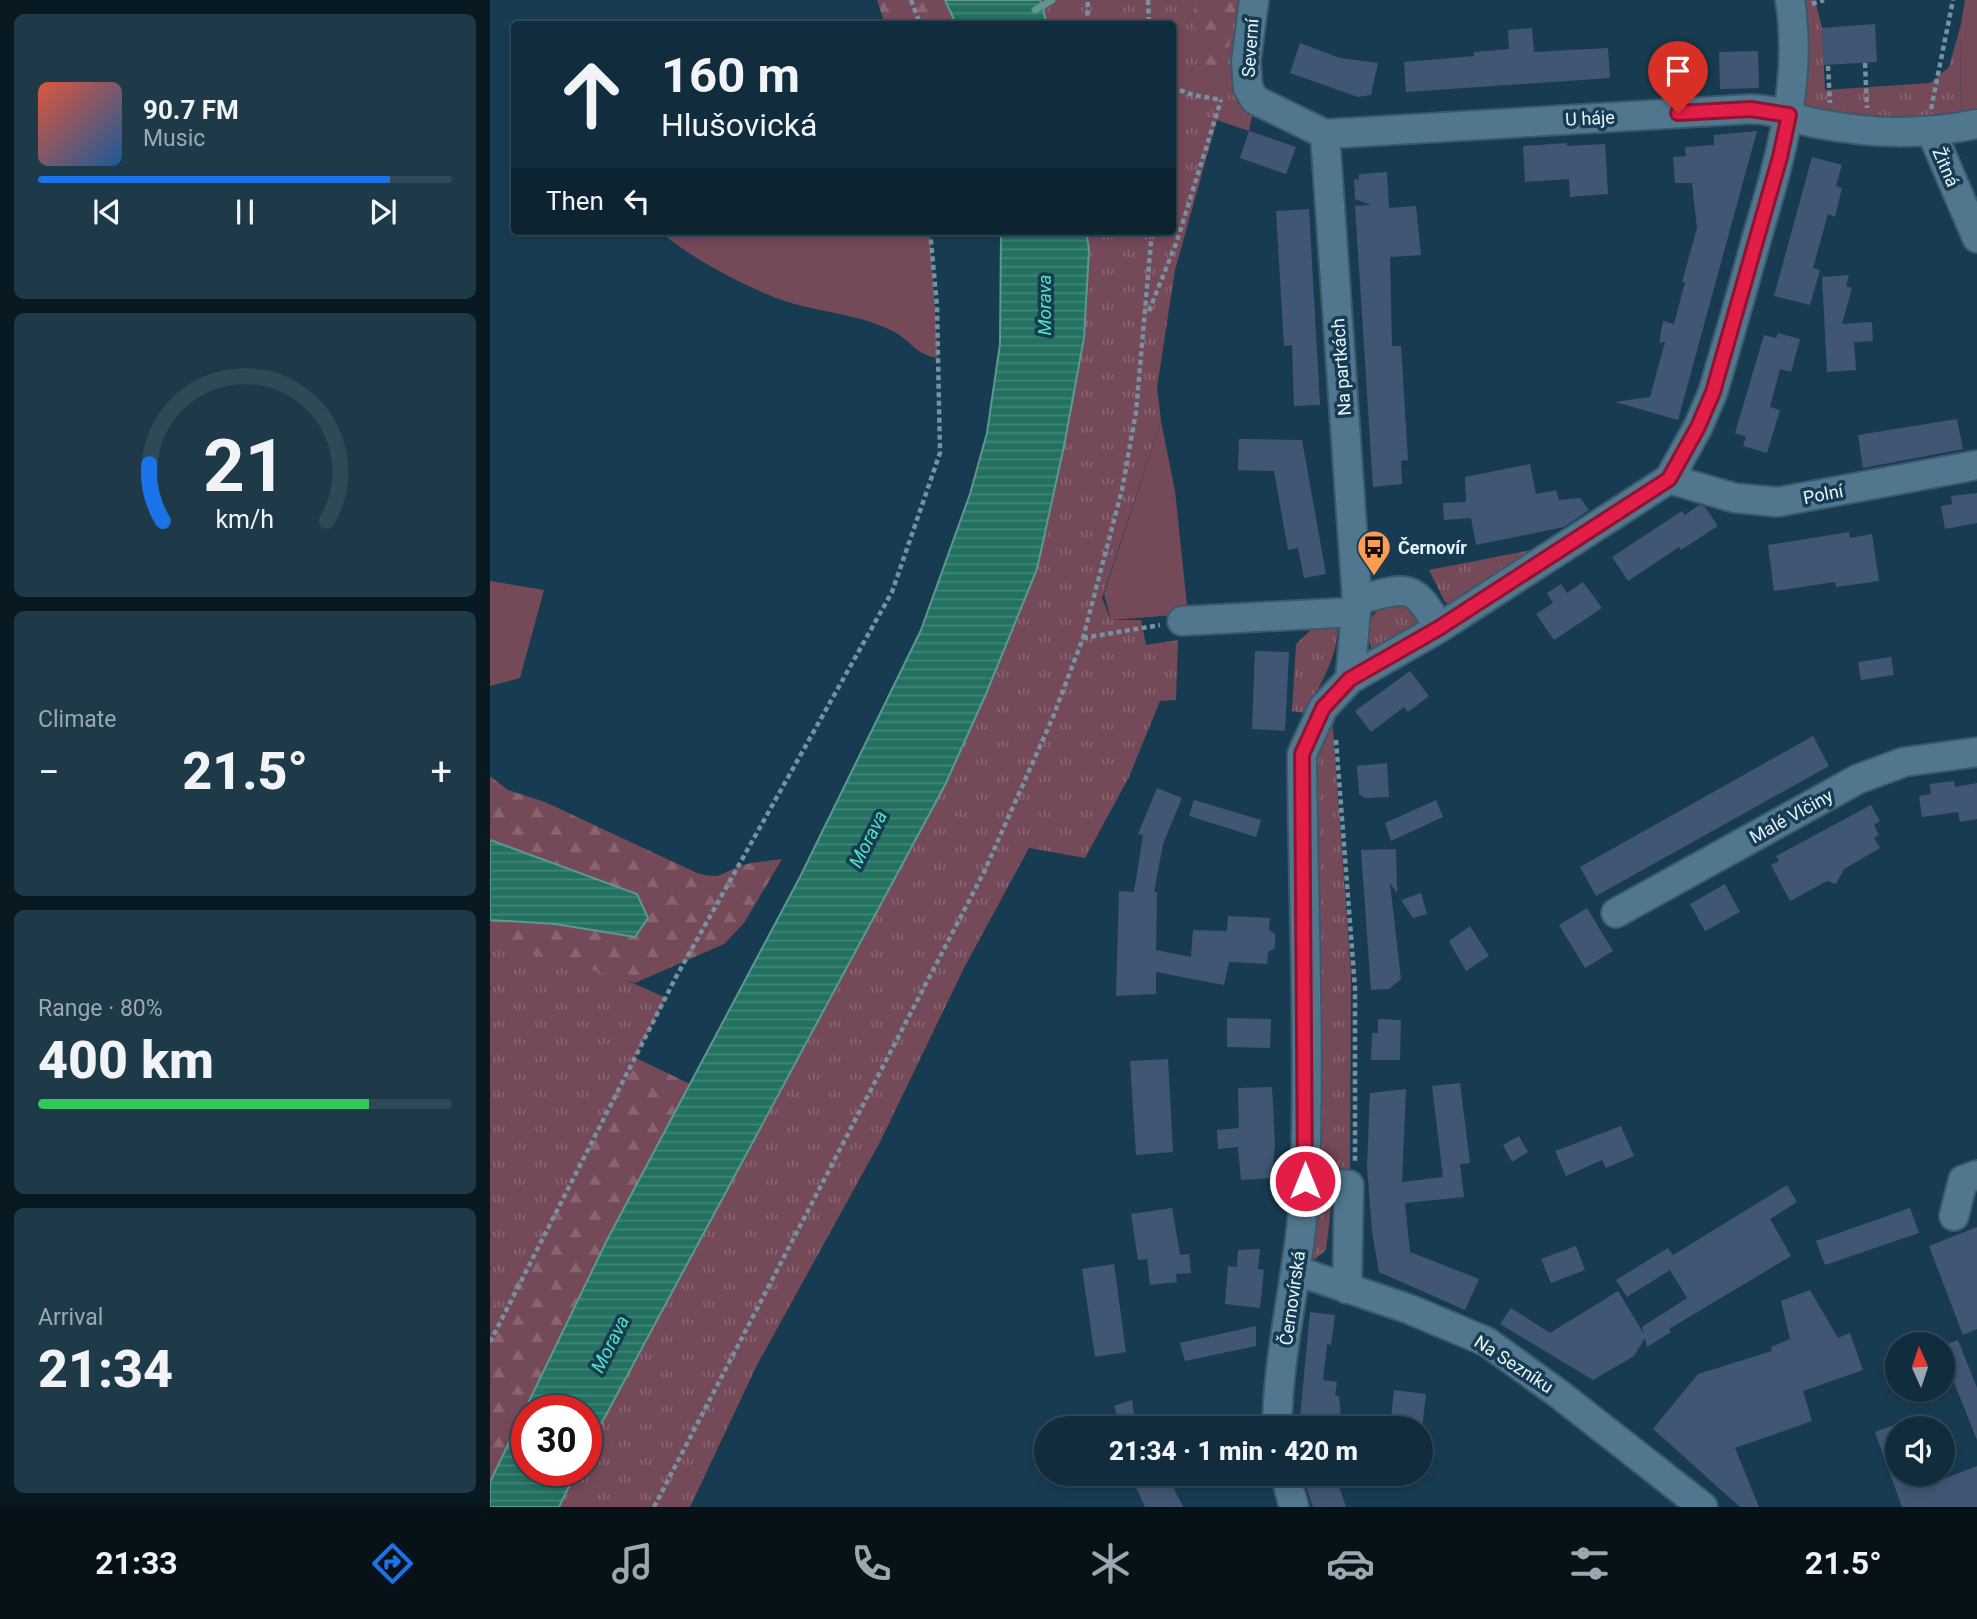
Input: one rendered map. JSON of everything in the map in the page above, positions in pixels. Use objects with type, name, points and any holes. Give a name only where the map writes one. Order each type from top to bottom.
[{"type":"street","name":"Severní","points":[[1254,0],[1246,76],[1253,96],[1279,113],[1325,134]]},
{"type":"street","points":[[1669,479],[1698,427],[1713,392],[1780,157],[1789,115],[1794,46],[1790,0]]},
{"type":"street","name":"U háje","points":[[1325,134],[1733,109],[1765,109],[1832,126],[1868,130],[1932,133],[1977,124]]},
{"type":"street","name":"Žitná","points":[[1932,133],[1977,238]]},
{"type":"street","name":"Na partkách","points":[[1325,134],[1356,606],[1350,679]]},
{"type":"street","name":"Polní","points":[[1669,479],[1735,498],[1778,502],[1977,465]]},
{"type":"street","name":"Černovírská","points":[[1278,1416],[1278,1394],[1297,1271],[1305,1181],[1302,754],[1323,708],[1350,679],[1439,628],[1669,479]]},
{"type":"street","points":[[1182,621],[1356,606],[1402,589],[1423,599],[1439,628]]},
{"type":"street","name":"Malé Vlčiny","points":[[1616,913],[1857,779],[1904,762],[1977,752]]},
{"type":"street","points":[[1954,1216],[1963,1180],[1977,1175]]},
{"type":"street","points":[[1305,1181],[1349,1185],[1347,1289]]},
{"type":"street","name":"Na Sezníku","points":[[1297,1271],[1409,1308],[1487,1342],[1569,1401],[1703,1507]]},
{"type":"street","points":[[1289,1486],[1294,1507]]},
{"type":"path","points":[[911,0],[919,21]]},
{"type":"path","points":[[1087,21],[1088,0]]},
{"type":"path","points":[[1148,0],[1149,21]]},
{"type":"path","points":[[1932,133],[1931,102],[1953,0]]},
{"type":"path","points":[[1865,63],[1868,130]]},
{"type":"path","points":[[1828,66],[1832,126]]},
{"type":"path","points":[[1176,89],[1221,100],[1253,96]]},
{"type":"path","points":[[1147,316],[1177,240],[1221,100]]},
{"type":"path","points":[[490,1342],[676,977],[892,592],[940,453],[937,306],[930,235]]},
{"type":"path","points":[[654,1507],[984,872],[1023,790],[1083,638],[1122,490],[1136,412],[1147,316],[1152,235]]},
{"type":"path","points":[[1083,638],[1182,621]]},
{"type":"path","points":[[1336,737],[1355,988],[1355,1170],[1349,1185]]},
{"type":"green space","points":[[877,0],[945,0],[955,21],[884,21]]},
{"type":"green space","points":[[1040,0],[1253,0],[1253,109],[1249,131],[1217,120],[1175,270],[1157,388],[1161,421],[1102,598],[1111,620],[1141,620],[1146,645],[1178,640],[1176,700],[1160,701],[1129,777],[1085,858],[1029,848],[964,968],[880,1142],[757,1365],[690,1507],[559,1507],[569,1486],[602,1486],[602,1422],[945,785],[1037,569],[1084,338],[1089,249],[1087,235],[1176,235],[1176,21],[1046,21]]},
{"type":"green space","points":[[1194,0],[1237,0],[1222,86],[1206,84],[1195,25]]},
{"type":"green space","points":[[1801,0],[1815,0],[1822,28],[1825,90],[1930,83],[1949,67],[1961,24],[1960,120],[1931,126],[1811,111],[1803,99]]},
{"type":"green space","points":[[1965,0],[1977,0],[1977,116],[1960,120],[1961,24]]},
{"type":"green space","points":[[665,235],[930,235],[938,358],[917,350],[896,333],[877,324],[791,303],[759,291],[722,273]]},
{"type":"green space","points":[[1161,421],[1175,491],[1188,614],[1111,620],[1104,594]]},
{"type":"green space","points":[[1547,547],[1452,604],[1445,602],[1429,570]]},
{"type":"green space","points":[[490,581],[544,590],[520,678],[490,686]]},
{"type":"green space","points":[[1402,598],[1421,621],[1415,632],[1372,651],[1368,631],[1373,616],[1384,606]]},
{"type":"green space","points":[[1338,624],[1335,648],[1322,682],[1304,713],[1292,711],[1296,644],[1316,625]]},
{"type":"green space","points":[[1332,717],[1351,972],[1350,1171],[1318,1169],[1315,754]]},
{"type":"green space","points":[[490,776],[508,790],[545,802],[697,873],[717,876],[746,865],[782,859],[744,923],[724,944],[635,983],[573,964],[490,945],[490,920],[555,924],[601,932],[637,894],[490,840]]},
{"type":"green space","points":[[490,945],[581,964],[666,998],[502,1312],[490,1301]]},
{"type":"green space","points":[[634,1057],[690,1084],[607,1240],[532,1395],[511,1395],[511,1439],[490,1482],[490,1301],[502,1311]]},
{"type":"green space","points":[[1315,1191],[1331,1195],[1332,1200],[1326,1250],[1311,1259]]},
{"type":"water","points":[[945,0],[1040,0],[1046,21],[955,21]]},
{"type":"water","name":"Morava","points":[[1001,235],[1087,235],[1089,249],[1084,338],[1037,569],[945,785],[602,1422],[602,1395],[532,1395],[607,1240],[800,877],[921,630],[970,494],[987,433],[1000,344]]},
{"type":"water","points":[[490,840],[637,894],[648,918],[635,937],[555,924],[490,920]]},
{"type":"water","points":[[511,1439],[511,1486],[569,1486],[559,1507],[490,1507],[490,1482]]},
{"type":"building","points":[[1875,24],[1877,62],[1823,65],[1822,28]]},
{"type":"building","points":[[1532,28],[1534,52],[1608,48],[1610,78],[1406,92],[1404,62],[1474,56],[1474,52],[1509,49],[1508,30]]},
{"type":"building","points":[[1300,43],[1340,58],[1378,63],[1371,95],[1358,97],[1290,73]]},
{"type":"building","points":[[1758,51],[1759,88],[1720,89],[1719,52]]},
{"type":"building","points":[[1249,131],[1296,147],[1286,174],[1240,158]]},
{"type":"building","points":[[1757,131],[1678,420],[1615,402],[1650,397],[1665,342],[1659,343],[1663,321],[1674,324],[1685,282],[1682,282],[1697,228],[1692,183],[1675,183],[1673,157],[1686,156],[1685,147],[1714,145],[1714,135]]},
{"type":"building","points":[[1567,143],[1567,146],[1605,144],[1608,194],[1570,197],[1569,179],[1525,182],[1523,146]]},
{"type":"building","points":[[1812,157],[1842,165],[1836,186],[1842,188],[1835,217],[1828,214],[1813,268],[1820,270],[1810,305],[1774,296]]},
{"type":"building","points":[[1387,172],[1389,208],[1416,206],[1421,255],[1390,257],[1392,346],[1401,346],[1408,460],[1401,461],[1402,484],[1373,487],[1355,206],[1371,205],[1355,199],[1354,179],[1359,180],[1359,174]]},
{"type":"building","points":[[1309,209],[1320,405],[1294,406],[1292,345],[1284,346],[1276,211]]},
{"type":"building","points":[[1849,275],[1846,286],[1852,288],[1842,324],[1872,322],[1873,341],[1854,342],[1856,370],[1827,372],[1822,277]]},
{"type":"building","points":[[1778,333],[1800,339],[1791,372],[1780,369],[1770,407],[1780,410],[1767,453],[1743,446],[1746,437],[1735,433],[1764,335],[1776,338]]},
{"type":"building","points":[[1957,419],[1963,449],[1863,468],[1858,435]]},
{"type":"building","points":[[1239,439],[1302,440],[1326,574],[1304,578],[1298,548],[1288,550],[1274,471],[1238,470]]},
{"type":"building","points":[[1530,464],[1536,494],[1556,490],[1559,500],[1580,498],[1589,510],[1564,527],[1476,545],[1471,518],[1444,520],[1443,503],[1466,502],[1465,477]]},
{"type":"building","points":[[1977,493],[1977,523],[1945,529],[1941,506],[1952,504],[1951,496]]},
{"type":"building","points":[[1699,505],[1705,507],[1718,526],[1681,550],[1679,547],[1628,581],[1612,557],[1682,511],[1685,515]]},
{"type":"building","points":[[1849,532],[1850,538],[1872,534],[1879,581],[1836,587],[1835,582],[1774,591],[1768,545]]},
{"type":"building","points":[[1583,582],[1602,608],[1554,640],[1536,614],[1553,603],[1547,593],[1561,584],[1567,593]]},
{"type":"building","points":[[1255,651],[1289,652],[1285,731],[1252,729]]},
{"type":"building","points":[[1891,657],[1894,675],[1861,680],[1858,662]]},
{"type":"building","points":[[1410,671],[1429,696],[1408,712],[1404,707],[1371,732],[1355,711]]},
{"type":"building","points":[[1813,736],[1829,766],[1596,896],[1580,867]]},
{"type":"building","points":[[1387,763],[1389,797],[1365,798],[1359,794],[1357,766]]},
{"type":"building","points":[[1954,781],[1955,787],[1977,783],[1977,819],[1960,822],[1958,812],[1922,817],[1919,796],[1931,794],[1930,784]]},
{"type":"building","points":[[1157,788],[1182,798],[1163,844],[1154,892],[1157,892],[1156,950],[1191,957],[1193,930],[1227,931],[1228,916],[1270,918],[1269,930],[1275,934],[1275,948],[1268,952],[1267,964],[1229,962],[1224,985],[1156,972],[1156,994],[1116,996],[1119,891],[1134,892],[1143,835],[1138,834]]},
{"type":"building","points":[[1194,800],[1261,820],[1256,837],[1189,816]]},
{"type":"building","points":[[1436,800],[1443,817],[1391,841],[1385,823]]},
{"type":"building","points":[[1871,805],[1880,821],[1874,825],[1879,835],[1874,838],[1880,848],[1844,869],[1836,884],[1827,881],[1790,901],[1771,865],[1779,861],[1776,856]]},
{"type":"building","points":[[1396,849],[1397,893],[1390,883],[1401,979],[1389,989],[1371,990],[1361,850]]},
{"type":"building","points":[[1725,884],[1740,912],[1705,931],[1690,904]]},
{"type":"building","points":[[1421,893],[1427,914],[1413,918],[1401,900]]},
{"type":"building","points":[[1587,908],[1613,951],[1585,968],[1559,925]]},
{"type":"building","points":[[1470,926],[1489,956],[1466,971],[1449,941]]},
{"type":"building","points":[[1227,1018],[1271,1019],[1270,1048],[1227,1047]]},
{"type":"building","points":[[1378,1019],[1401,1020],[1400,1060],[1371,1060],[1372,1033],[1378,1033]]},
{"type":"building","points":[[1168,1059],[1173,1152],[1136,1155],[1130,1061]]},
{"type":"building","points":[[1460,1083],[1470,1163],[1460,1164],[1464,1197],[1405,1203],[1410,1252],[1479,1279],[1465,1310],[1379,1272],[1372,1232],[1367,1166],[1370,1093],[1406,1089],[1402,1182],[1443,1177],[1432,1086]]},
{"type":"building","points":[[1272,1087],[1275,1144],[1272,1178],[1241,1180],[1238,1147],[1218,1149],[1217,1130],[1239,1128],[1238,1088]]},
{"type":"building","points":[[1621,1126],[1634,1156],[1606,1168],[1602,1160],[1566,1176],[1555,1151]]},
{"type":"building","points":[[1519,1136],[1528,1152],[1512,1162],[1503,1145]]},
{"type":"building","points":[[1787,1185],[1797,1202],[1770,1219],[1791,1256],[1669,1329],[1671,1332],[1647,1347],[1645,1338],[1634,1356],[1593,1380],[1500,1324],[1511,1308],[1550,1333],[1618,1291],[1644,1334],[1642,1327],[1687,1298],[1670,1270],[1627,1297],[1616,1280],[1668,1248],[1673,1255]]},
{"type":"building","points":[[1172,1208],[1180,1255],[1189,1254],[1191,1273],[1176,1274],[1177,1282],[1150,1285],[1147,1259],[1138,1260],[1131,1214]]},
{"type":"building","points":[[1910,1208],[1919,1233],[1825,1265],[1816,1241]]},
{"type":"building","points":[[1977,1227],[1977,1329],[1963,1335],[1929,1246]]},
{"type":"building","points":[[1576,1246],[1585,1270],[1551,1283],[1541,1259]]},
{"type":"building","points":[[1260,1249],[1258,1269],[1264,1270],[1260,1308],[1225,1304],[1228,1266],[1237,1267],[1238,1250]]},
{"type":"building","points":[[1114,1264],[1126,1352],[1095,1357],[1082,1269]]},
{"type":"building","points":[[1810,1290],[1838,1338],[1850,1333],[1863,1370],[1803,1391],[1812,1421],[1735,1448],[1759,1507],[1740,1507],[1653,1429],[1698,1374],[1772,1351],[1771,1347],[1790,1339],[1781,1301]]},
{"type":"building","points":[[1310,1312],[1335,1315],[1331,1345],[1327,1344],[1323,1380],[1337,1382],[1335,1396],[1339,1396],[1341,1416],[1300,1416]]},
{"type":"building","points":[[1256,1326],[1256,1346],[1185,1361],[1180,1343]]},
{"type":"building","points":[[1958,1340],[1977,1388],[1977,1440],[1955,1385],[1955,1341]]},
{"type":"building","points":[[1394,1390],[1426,1394],[1423,1416],[1391,1416]]},
{"type":"building","points":[[1132,1400],[1134,1416],[1117,1416],[1114,1406]]},
{"type":"building","points":[[1885,1428],[1885,1460],[1875,1432]]},
{"type":"building","points":[[1977,1466],[1977,1507],[1902,1507],[1894,1486],[1955,1486],[1955,1475]]},
{"type":"building","points":[[1135,1486],[1173,1486],[1183,1507],[1145,1507]]},
{"type":"building","points":[[1306,1486],[1339,1486],[1346,1507],[1313,1507]]},
{"type":"waterway","points":[[1035,10],[1052,0]]},
{"type":"place","name":"Černovír","points":[[1374,577]]},
{"type":"route","points":[[1305,1181],[1302,754],[1323,708],[1350,679],[1439,628],[1669,479],[1698,427],[1713,392],[1780,157],[1789,115],[1765,109],[1678,113]]}]
